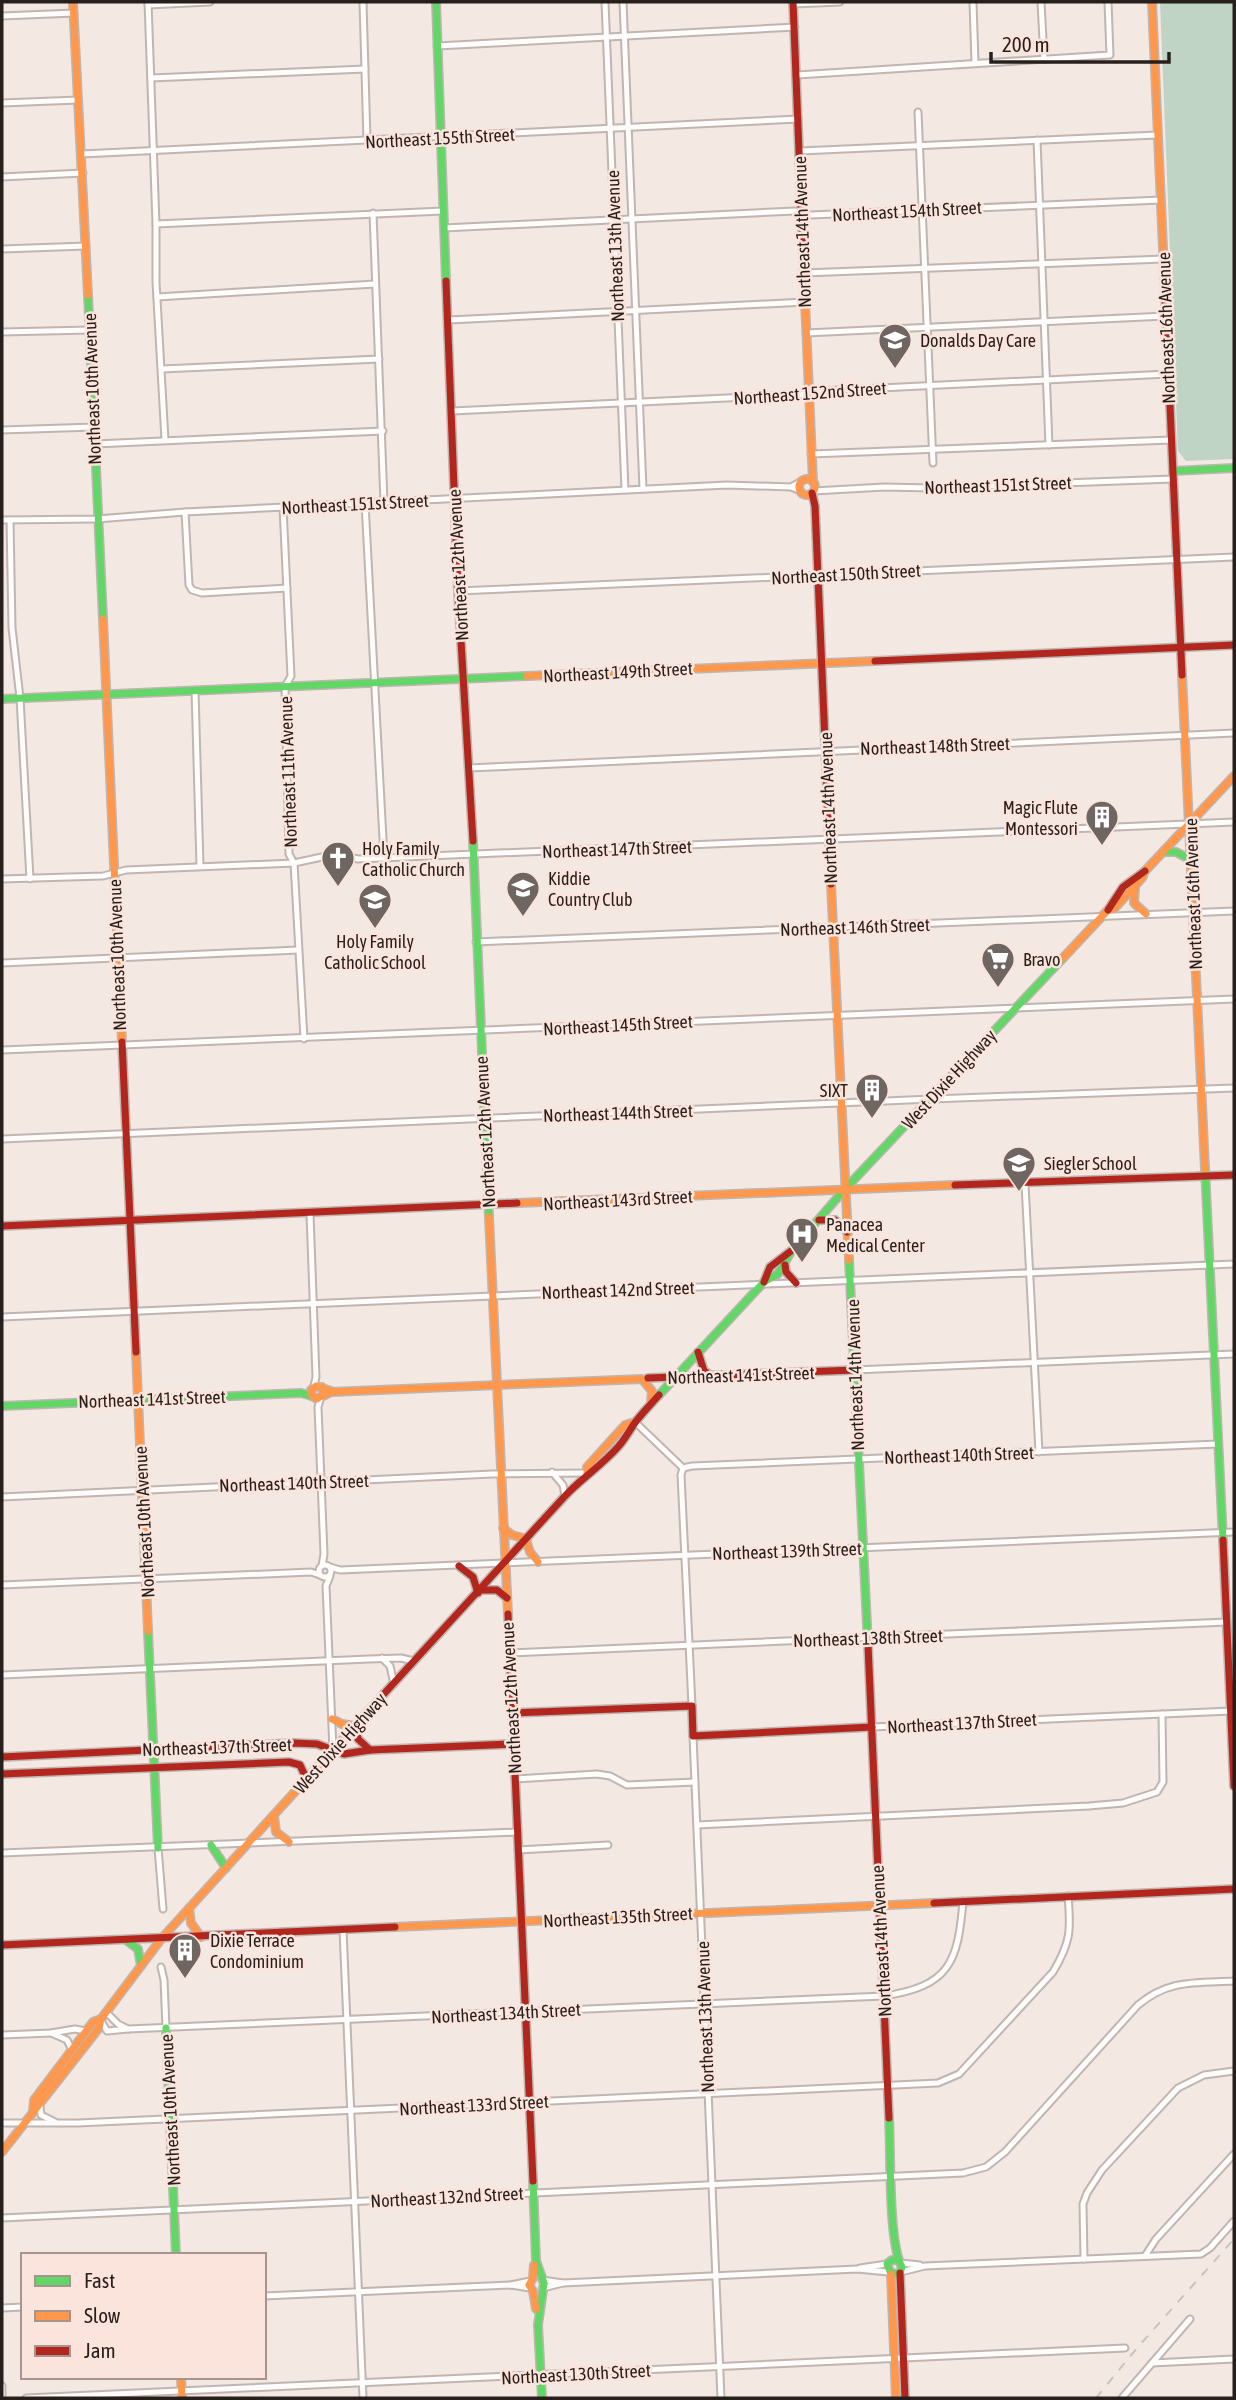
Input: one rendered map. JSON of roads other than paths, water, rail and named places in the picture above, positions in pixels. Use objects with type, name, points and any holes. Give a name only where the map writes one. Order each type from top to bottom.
[{"type":"street","name":"Northeast 10th Avenue","points":[[73,2],[83,173],[158,1848],[163,1909]]},
{"type":"street","points":[[165,440],[148,3],[210,2]]},
{"type":"street","points":[[363,2],[368,141]]},
{"type":"street","name":"Northeast 12th Avenue","points":[[436,2],[458,591],[474,855],[542,2398]]},
{"type":"street","name":"Northeast 13th Avenue","points":[[605,2],[625,490]]},
{"type":"street","name":"Northeast 13th Avenue","points":[[623,2],[643,489]]},
{"type":"street","points":[[794,3],[840,2]]},
{"type":"street","points":[[973,2],[975,63]]},
{"type":"street","points":[[1041,2],[1044,59]]},
{"type":"street","points":[[797,75],[1110,55],[1108,2]]},
{"type":"street","name":"Northeast 16th Avenue","points":[[1153,2],[1205,1176],[1231,1664],[1234,1786]]},
{"type":"street","name":"Northeast 14th Avenue","points":[[794,3],[809,394],[810,489],[818,577],[881,1905],[895,2267],[896,2398]]},
{"type":"street","points":[[2,16],[74,13]]},
{"type":"street","points":[[437,46],[795,27]]},
{"type":"street","points":[[151,78],[365,69]]},
{"type":"street","points":[[2,103],[78,100]]},
{"type":"street","points":[[918,112],[933,463]]},
{"type":"street","name":"Northeast 155th Street","points":[[82,155],[798,119]]},
{"type":"street","points":[[800,151],[1157,135]]},
{"type":"street","points":[[1037,140],[1049,445]]},
{"type":"street","points":[[2,177],[83,173]]},
{"type":"street","name":"Northeast 154th Street","points":[[444,228],[795,211],[811,215],[1161,200]]},
{"type":"street","points":[[156,224],[443,211]]},
{"type":"street","points":[[373,213],[384,503]]},
{"type":"street","points":[[2,249],[86,246]]},
{"type":"street","points":[[804,273],[1163,259]]},
{"type":"street","points":[[158,297],[375,285]]},
{"type":"street","points":[[449,320],[805,302]]},
{"type":"street","points":[[806,333],[1166,316]]},
{"type":"street","points":[[2,332],[90,330]]},
{"type":"street","points":[[162,369],[379,359]]},
{"type":"street","name":"Northeast 152nd Street","points":[[452,411],[1168,374]]},
{"type":"street","points":[[2,430],[94,427]]},
{"type":"street","points":[[95,444],[383,431]]},
{"type":"street","points":[[811,458],[932,448],[1171,440]]},
{"type":"street","name":"Northeast 14th Avenue","points":[[810,489],[802,481],[811,458]]},
{"type":"street","name":"Northeast 151st Street","points":[[2,520],[97,519],[186,512],[727,485],[791,486],[823,490],[884,486],[932,488],[1173,475],[1234,468]]},
{"type":"street","name":"Northeast 151st Street","points":[[791,486],[802,481]]},
{"type":"street","points":[[365,503],[384,858]]},
{"type":"street","name":"Northeast 11th Avenue","points":[[283,507],[291,676],[285,687],[289,854],[294,863],[304,1039]]},
{"type":"street","points":[[186,512],[189,585],[192,590],[202,593],[287,587]]},
{"type":"street","points":[[10,520],[12,628],[20,698],[30,878]]},
{"type":"street","name":"Northeast 150th Street","points":[[458,591],[1234,557]]},
{"type":"street","name":"Northeast 149th Street","points":[[2,699],[1234,645]]},
{"type":"street","points":[[195,690],[200,866]]},
{"type":"street","name":"Northeast 148th Street","points":[[469,768],[1234,733]]},
{"type":"street","name":"West Dixie Highway","points":[[2,2152],[99,2028],[103,2016],[162,1938],[587,1473],[587,1467],[613,1438],[625,1425],[635,1422],[763,1283],[771,1280],[785,1265],[792,1250],[845,1189],[1106,913],[1114,909],[1234,776]]},
{"type":"street","name":"Northeast 147th Street","points":[[2,879],[103,876],[126,870],[294,863],[336,854],[358,859],[474,855],[1234,822]]},
{"type":"street","points":[[1163,852],[1175,852],[1191,860]]},
{"type":"street","name":"West Dixie Highway","points":[[1106,913],[1109,904],[1122,890],[1138,874],[1145,872]]},
{"type":"street","points":[[1135,886],[1134,903],[1146,914]]},
{"type":"street","name":"Northeast 146th Street","points":[[476,942],[833,928],[1106,913],[1234,911]]},
{"type":"street","points":[[2,963],[298,950]]},
{"type":"street","name":"Northeast 145th Street","points":[[2,1050],[1234,999]]},
{"type":"street","name":"Northeast 144th Street","points":[[2,1139],[1234,1088]]},
{"type":"street","name":"Northeast 143rd Street","points":[[2,1226],[845,1189],[1234,1175]]},
{"type":"street","points":[[1025,1184],[1039,1452]]},
{"type":"street","points":[[310,1214],[322,1481],[324,1554],[320,1575],[326,1586]]},
{"type":"street","points":[[818,1220],[835,1220],[848,1233]]},
{"type":"street","name":"West Dixie Highway","points":[[763,1283],[765,1273],[780,1256],[792,1250]]},
{"type":"street","points":[[785,1265],[786,1272],[796,1283]]},
{"type":"street","name":"Northeast 142nd Street","points":[[2,1317],[1234,1265]]},
{"type":"street","points":[[698,1352],[704,1371],[713,1376]]},
{"type":"street","name":"Northeast 141st Street","points":[[2,1406],[1234,1354]]},
{"type":"street","points":[[645,1379],[652,1391],[651,1404]]},
{"type":"street","points":[[635,1422],[683,1468]]},
{"type":"street","name":"Northeast 140th Street","points":[[683,1468],[859,1458],[1218,1444]]},
{"type":"street","name":"Northeast 13th Avenue","points":[[683,1468],[684,1556],[721,2398]]},
{"type":"street","points":[[552,1472],[563,1485],[565,1496]]},
{"type":"street","name":"Northeast 140th Street","points":[[2,1497],[322,1481],[587,1473]]},
{"type":"street","points":[[503,1528],[526,1540],[538,1562]]},
{"type":"street","name":"Northeast 139th Street","points":[[321,1567],[341,1570],[459,1566],[1234,1532]]},
{"type":"street","points":[[324,1554],[330,1567],[326,1586],[333,1750]]},
{"type":"street","points":[[459,1566],[473,1577],[480,1591],[497,1590],[507,1598]]},
{"type":"street","points":[[312,1572],[321,1567]]},
{"type":"street","name":"Northeast 139th Street","points":[[330,1575],[341,1570]]},
{"type":"street","points":[[2,1585],[312,1572],[326,1577],[330,1575]]},
{"type":"street","name":"Northeast 138th Street","points":[[510,1653],[1227,1622]]},
{"type":"street","points":[[2,1675],[382,1658],[401,1658],[415,1662]]},
{"type":"street","points":[[382,1658],[390,1666],[394,1684]]},
{"type":"street","points":[[512,1713],[692,1706]]},
{"type":"street","name":"Northeast 137th Street","points":[[693,1736],[1231,1711]]},
{"type":"street","points":[[697,1825],[1123,1803],[1157,1792],[1163,1782],[1162,1714]]},
{"type":"street","points":[[332,1719],[356,1726],[358,1739],[370,1750]]},
{"type":"street","name":"Northeast 137th Street","points":[[2,1757],[309,1743],[344,1754],[370,1750],[513,1744]]},
{"type":"street","name":"Northeast 137th Street","points":[[2,1774],[289,1762],[300,1765],[307,1780]]},
{"type":"street","points":[[515,1779],[597,1774],[610,1776],[627,1785],[695,1782]]},
{"type":"street","points":[[274,1816],[276,1832],[289,1842]]},
{"type":"street","points":[[2,1853],[517,1832]]},
{"type":"street","points":[[211,1845],[226,1868]]},
{"type":"street","points":[[518,1850],[608,1845]]},
{"type":"street","name":"Northeast 135th Street","points":[[2,1945],[1234,1889]]},
{"type":"street","name":"Northeast 133rd Street","points":[[2,2123],[61,2124],[938,2083],[959,2074],[1053,1972],[1063,1955],[1071,1930],[1068,1896]]},
{"type":"street","name":"Northeast 134th Street","points":[[103,2016],[107,2031],[884,1996],[905,1993],[924,1986],[944,1972],[960,1939],[963,1901]]},
{"type":"street","points":[[189,1908],[191,1923],[201,1937]]},
{"type":"street","points":[[343,1930],[363,2398]]},
{"type":"street","points":[[125,1939],[138,1949],[141,1966]]},
{"type":"street","name":"Northeast 10th Avenue","points":[[161,1967],[164,1980],[176,2253]]},
{"type":"street","name":"Northeast 132nd Street","points":[[2,2218],[963,2173],[986,2167],[1004,2152],[1154,1992],[1181,1983],[1234,1981]]},
{"type":"street","points":[[103,2016],[128,2029]]},
{"type":"street","name":"West Dixie Highway","points":[[33,2112],[34,2100],[93,2022],[103,2016]]},
{"type":"street","points":[[2,2035],[75,2029],[86,2031]]},
{"type":"street","points":[[51,2033],[67,2040],[72,2050]]},
{"type":"street","points":[[1084,2259],[1083,2204],[1102,2170],[1178,2088],[1204,2075],[1234,2071]]},
{"type":"street","points":[[40,2106],[41,2115],[61,2124]]},
{"type":"street","points":[[1145,2256],[1156,2239],[1234,2154]]},
{"type":"street","points":[[266,2296],[1201,2254],[1210,2248],[1234,2221]]},
{"type":"street","name":"Northeast 14th Avenue","points":[[895,2267],[905,2398]]},
{"type":"street","points":[[2,2308],[21,2307]]},
{"type":"street","points":[[1122,2398],[1190,2319]]},
{"type":"street","name":"Northeast 130th Street","points":[[26,2398],[182,2395],[362,2383],[1125,2348]]},
{"type":"street","points":[[1152,2363],[1234,2359]]},
{"type":"street","points":[[2,2386],[2,2398]]},
{"type":"railway","points":[[1096,2398],[1234,2239]]},
{"type":"place","name":"Donalds Day Care","points":[[895,370]]},
{"type":"place","name":"Magic Flute Montessori","points":[[1102,847]]},
{"type":"place","name":"Holy Family Catholic Church","points":[[338,888]]},
{"type":"place","name":"Kiddie Country Club","points":[[523,918]]},
{"type":"place","name":"Holy Family Catholic School","points":[[375,930]]},
{"type":"place","name":"Bravo","points":[[998,989]]},
{"type":"place","name":"SIXT","points":[[872,1120]]},
{"type":"place","name":"Siegler School","points":[[1019,1193]]},
{"type":"place","name":"Panacea Medical Center","points":[[802,1264]]},
{"type":"place","name":"Dixie Terrace Condominium","points":[[185,1980]]}]
